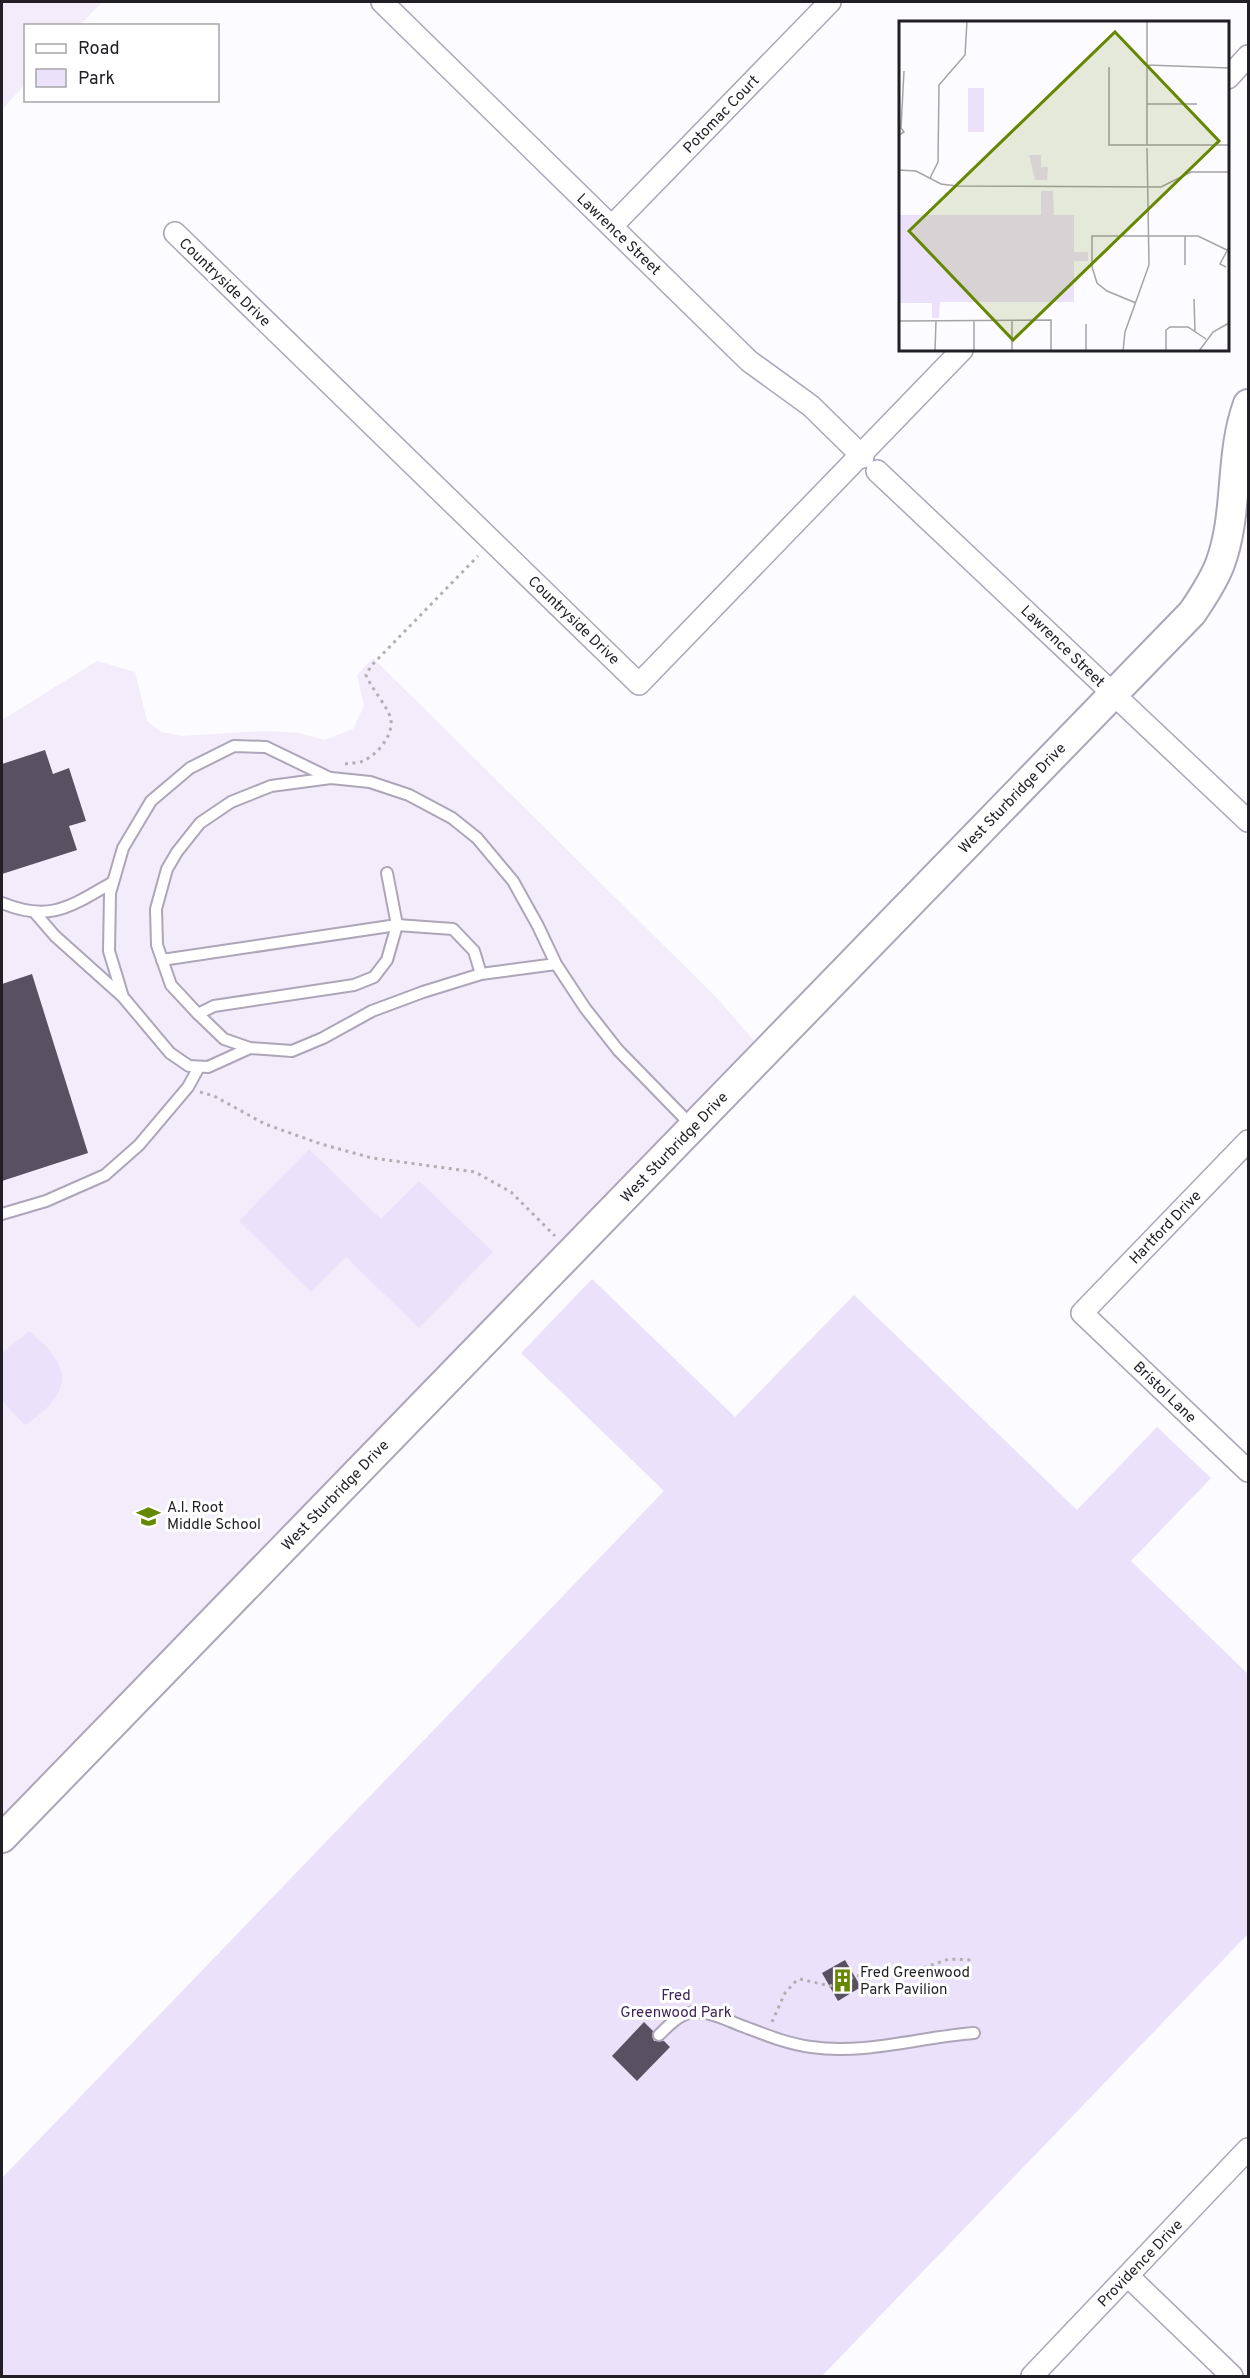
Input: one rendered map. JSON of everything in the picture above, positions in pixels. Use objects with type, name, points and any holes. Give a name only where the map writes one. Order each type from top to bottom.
[{"type":"street","name":"Lawrence Street","points":[[382,2],[749,361],[811,406],[1248,820]]},
{"type":"street","name":"Potomac Court","points":[[612,226],[830,2]]},
{"type":"street","points":[[1229,76],[1248,57]]},
{"type":"street","name":"Countryside Drive","points":[[175,233],[639,684],[867,461],[961,351]]},
{"type":"street","name":"West Sturbridge Drive","points":[[2,1838],[1192,613],[1206,593],[1220,564],[1227,539],[1239,440],[1248,404]]},
{"type":"street","name":"Hartford Drive","points":[[1082,1312],[1248,1140]]},
{"type":"street","name":"Bristol Lane","points":[[1082,1312],[1248,1471]]},
{"type":"street","name":"Providence Drive","points":[[1032,2376],[1248,2149]]},
{"type":"street","points":[[1128,2276],[1232,2376]]},
{"type":"lane","points":[[123,997],[109,951],[110,893],[123,848],[151,801],[190,768],[234,746],[266,747],[328,777]]},
{"type":"lane","points":[[556,964],[481,974],[423,992],[372,1011],[323,1038],[292,1051],[250,1048],[224,1039],[171,985],[157,945],[156,909],[167,869],[200,823],[231,802],[271,786],[328,777],[370,782],[409,795],[452,818],[477,838],[513,881],[556,964],[585,1008],[618,1050],[693,1127]]},
{"type":"lane","points":[[198,1014],[214,1006],[354,985],[374,977],[387,960],[397,926],[387,873]]},
{"type":"lane","points":[[2,903],[36,914],[67,909],[113,882]]},
{"type":"lane","points":[[36,914],[55,936],[123,997],[170,1053],[189,1066],[208,1067],[250,1048]]},
{"type":"lane","points":[[162,960],[397,926],[453,929],[474,951],[481,974]]},
{"type":"lane","points":[[2,1214],[46,1202],[105,1175],[139,1145],[188,1088],[200,1066]]},
{"type":"lane","points":[[659,2035],[670,2023],[682,2015],[698,2012],[809,2047],[837,2050],[974,2033]]},
{"type":"path","points":[[328,777],[345,764],[362,762],[375,754],[387,737],[391,720],[371,688],[366,675],[371,666],[492,542]]},
{"type":"path","points":[[188,1088],[214,1096],[266,1124],[321,1144],[372,1158],[475,1172],[512,1192],[571,1252]]},
{"type":"path","points":[[768,2035],[781,2000],[790,1986],[800,1979],[830,1986],[843,1983],[855,1976],[917,1970],[950,1959],[973,1960]]},
{"type":"shaded area","points":[[2,2],[102,2],[81,24],[24,24],[24,85],[2,110]]},
{"type":"shaded area","name":"A.I. Root Middle School","points":[[373,658],[715,996],[757,1044],[573,1230],[2,1823],[2,720],[97,661],[135,672],[147,721],[161,732],[182,736],[264,731],[299,733],[325,740],[353,729],[364,706],[357,675]]},
{"type":"green space","points":[[309,1149],[381,1219],[419,1181],[493,1252],[419,1328],[346,1257],[311,1292],[239,1221]]},
{"type":"green space","name":"Fred Greenwood Park","points":[[592,1279],[735,1417],[854,1295],[1077,1510],[1157,1427],[1211,1478],[1131,1561],[1248,1674],[1248,1934],[822,2376],[2,2376],[2,2178],[664,1491],[521,1353]]},
{"type":"green space","points":[[29,1331],[44,1344],[54,1357],[60,1368],[62,1380],[59,1391],[52,1402],[25,1425],[2,1401],[2,1353]]},
{"type":"building","points":[[45,750],[53,774],[69,768],[86,821],[69,826],[77,850],[2,874],[2,764]]},
{"type":"building","points":[[32,974],[88,1153],[2,1181],[2,984]]},
{"type":"building","name":"Fred Greenwood Park Pavilion","points":[[845,1960],[861,1987],[838,2001],[822,1973]]},
{"type":"building","points":[[644,2022],[653,2031],[654,2041],[664,2041],[670,2047],[637,2081],[612,2056]]},
{"type":"place","name":"A.I. Root Middle School","points":[[149,1516]]},
{"type":"place","name":"Fred Greenwood Park Pavilion","points":[[842,1981]]}]
